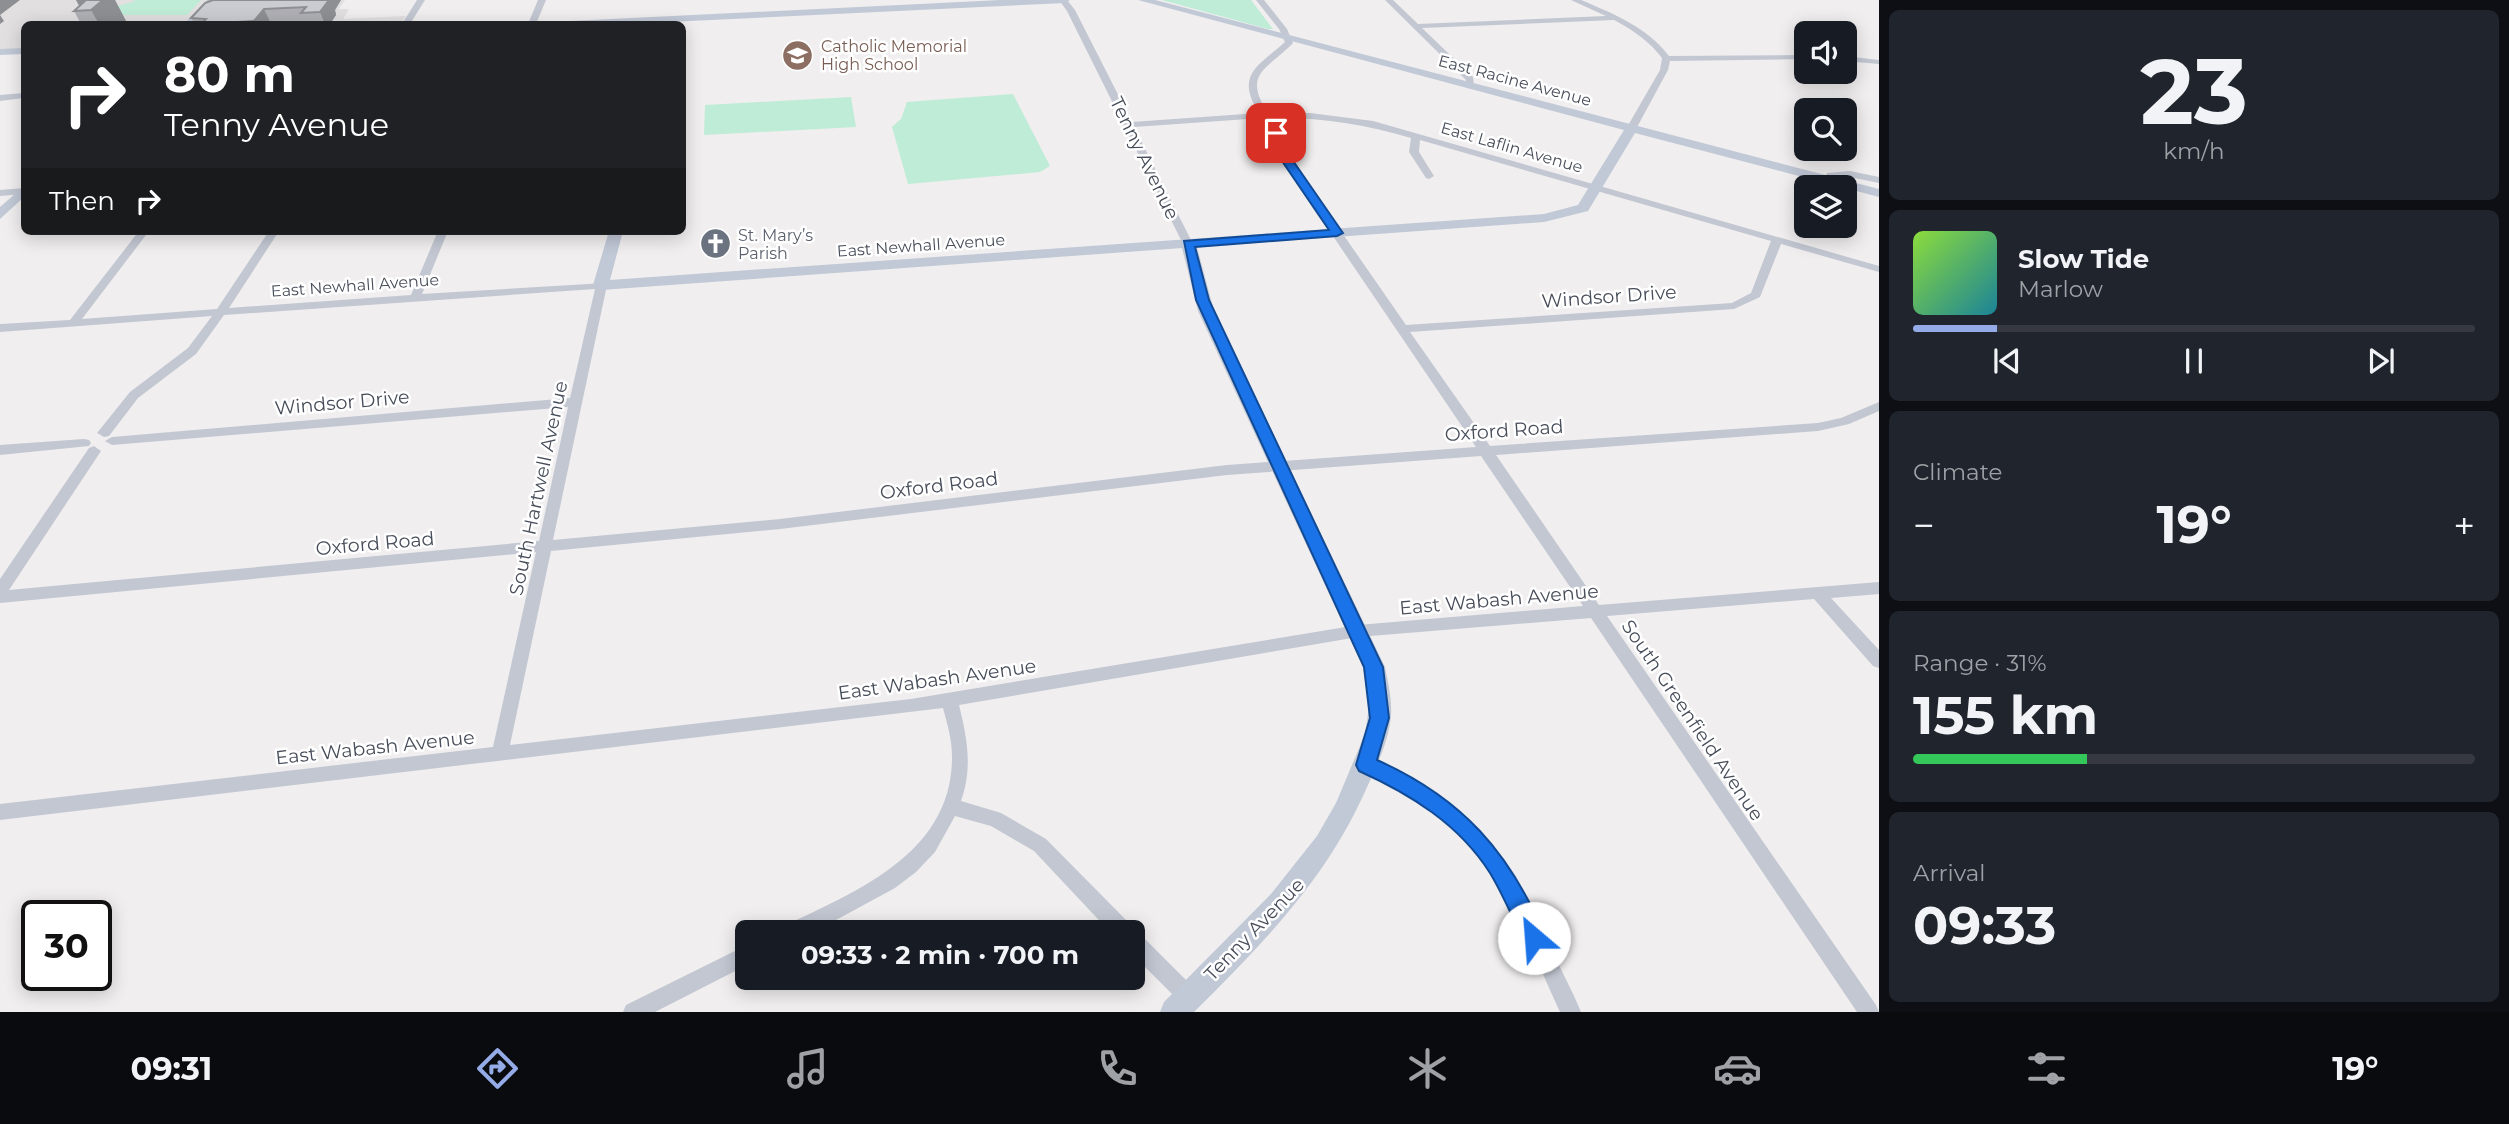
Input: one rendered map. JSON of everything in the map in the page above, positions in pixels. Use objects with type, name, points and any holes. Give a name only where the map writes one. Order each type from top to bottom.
[{"type":"street","points":[[192,21],[213,0]]},
{"type":"street","points":[[408,21],[421,0]]},
{"type":"street","points":[[533,21],[542,0]]},
{"type":"street","points":[[608,21],[1064,0]]},
{"type":"street","name":"Tenny Avenue","points":[[1064,0],[1188,244],[1195,261],[1206,311],[1358,631],[1374,667],[1379,691],[1380,718],[1366,765],[1334,834],[1288,898],[1182,1004]]},
{"type":"street","name":"East Racine Avenue","points":[[1143,0],[1805,175]]},
{"type":"street","points":[[1260,0],[1287,39]]},
{"type":"street","points":[[1390,0],[1468,76],[1470,86]]},
{"type":"street","points":[[1575,0],[1614,18],[1650,40],[1666,59],[1664,71],[1631,129]]},
{"type":"street","points":[[1416,26],[1614,18]]},
{"type":"street","name":"South Greenfield Avenue","points":[[1287,39],[1289,43],[1258,70],[1251,84],[1253,97],[1276,133],[1283,155],[1869,1012]]},
{"type":"street","points":[[0,52],[21,51]]},
{"type":"street","points":[[1666,59],[1794,57]]},
{"type":"street","points":[[1857,59],[1879,62]]},
{"type":"street","points":[[0,98],[21,96]]},
{"type":"street","name":"East Laflin Avenue","points":[[1128,125],[1265,116],[1332,117],[1416,136],[1879,269]]},
{"type":"street","name":"East Newhall Avenue","points":[[0,328],[1555,217],[1583,208],[1631,129]]},
{"type":"street","points":[[1416,136],[1414,152],[1429,176]]},
{"type":"street","points":[[1857,176],[1879,180]]},
{"type":"street","name":"East Racine Avenue","points":[[1857,188],[1879,193]]},
{"type":"street","points":[[0,193],[21,191]]},
{"type":"street","points":[[0,215],[21,194]]},
{"type":"street","points":[[73,323],[141,235]]},
{"type":"street","points":[[0,450],[89,447],[108,437],[134,395],[192,351],[271,235]]},
{"type":"street","points":[[415,298],[441,235]]},
{"type":"street","name":"South Hartwell Avenue","points":[[500,754],[601,285],[615,235]]},
{"type":"street","name":"Windsor Drive","points":[[1403,329],[1734,306],[1756,295],[1777,240]]},
{"type":"street","name":"Windsor Drive","points":[[108,437],[576,402]]},
{"type":"street","name":"Oxford Road","points":[[0,597],[780,524],[1279,466],[1818,427],[1843,421],[1879,406]]},
{"type":"street","points":[[0,591],[89,447]]},
{"type":"street","name":"East Wabash Avenue","points":[[0,812],[950,701],[1358,631],[1879,588]]},
{"type":"street","points":[[1818,593],[1879,661]]},
{"type":"street","points":[[818,920],[881,889],[906,870],[937,836],[951,806],[959,776],[960,749],[950,701]]},
{"type":"street","points":[[1366,765],[1399,779],[1438,804],[1483,848],[1510,889],[1571,1012]]},
{"type":"street","points":[[951,806],[995,819],[1040,845],[1112,920]]},
{"type":"street","points":[[1145,957],[1182,1004]]},
{"type":"street","points":[[633,1012],[735,961]]},
{"type":"shaded area","points":[[0,0],[345,0],[339,9],[349,9],[343,19],[406,16],[402,21],[21,21],[21,49],[0,50]]},
{"type":"green space","points":[[133,0],[201,0],[187,15],[113,15],[118,6],[136,1]]},
{"type":"green space","points":[[1162,0],[1251,0],[1273,29],[1268,29]]},
{"type":"green space","points":[[1013,94],[1050,166],[1040,172],[908,184],[892,127],[901,119],[907,102]]},
{"type":"green space","points":[[851,97],[856,127],[704,135],[705,105]]},
{"type":"building","points":[[86,0],[103,0],[91,10],[74,11]]},
{"type":"building","points":[[213,0],[329,0],[320,12],[301,13],[306,7],[264,9],[254,21],[204,21],[206,19],[191,18],[205,3]]},
{"type":"place","name":"Catholic Memorial High School","points":[[798,55]]},
{"type":"place","name":"St. Mary’s Parish","points":[[715,244]]},
{"type":"route","points":[[1276,133],[1283,155],[1337,233],[1188,244],[1195,261],[1202,300],[1374,667],[1379,691],[1380,718],[1366,765],[1399,779],[1438,804],[1461,823],[1497,865],[1534,938]]}]
